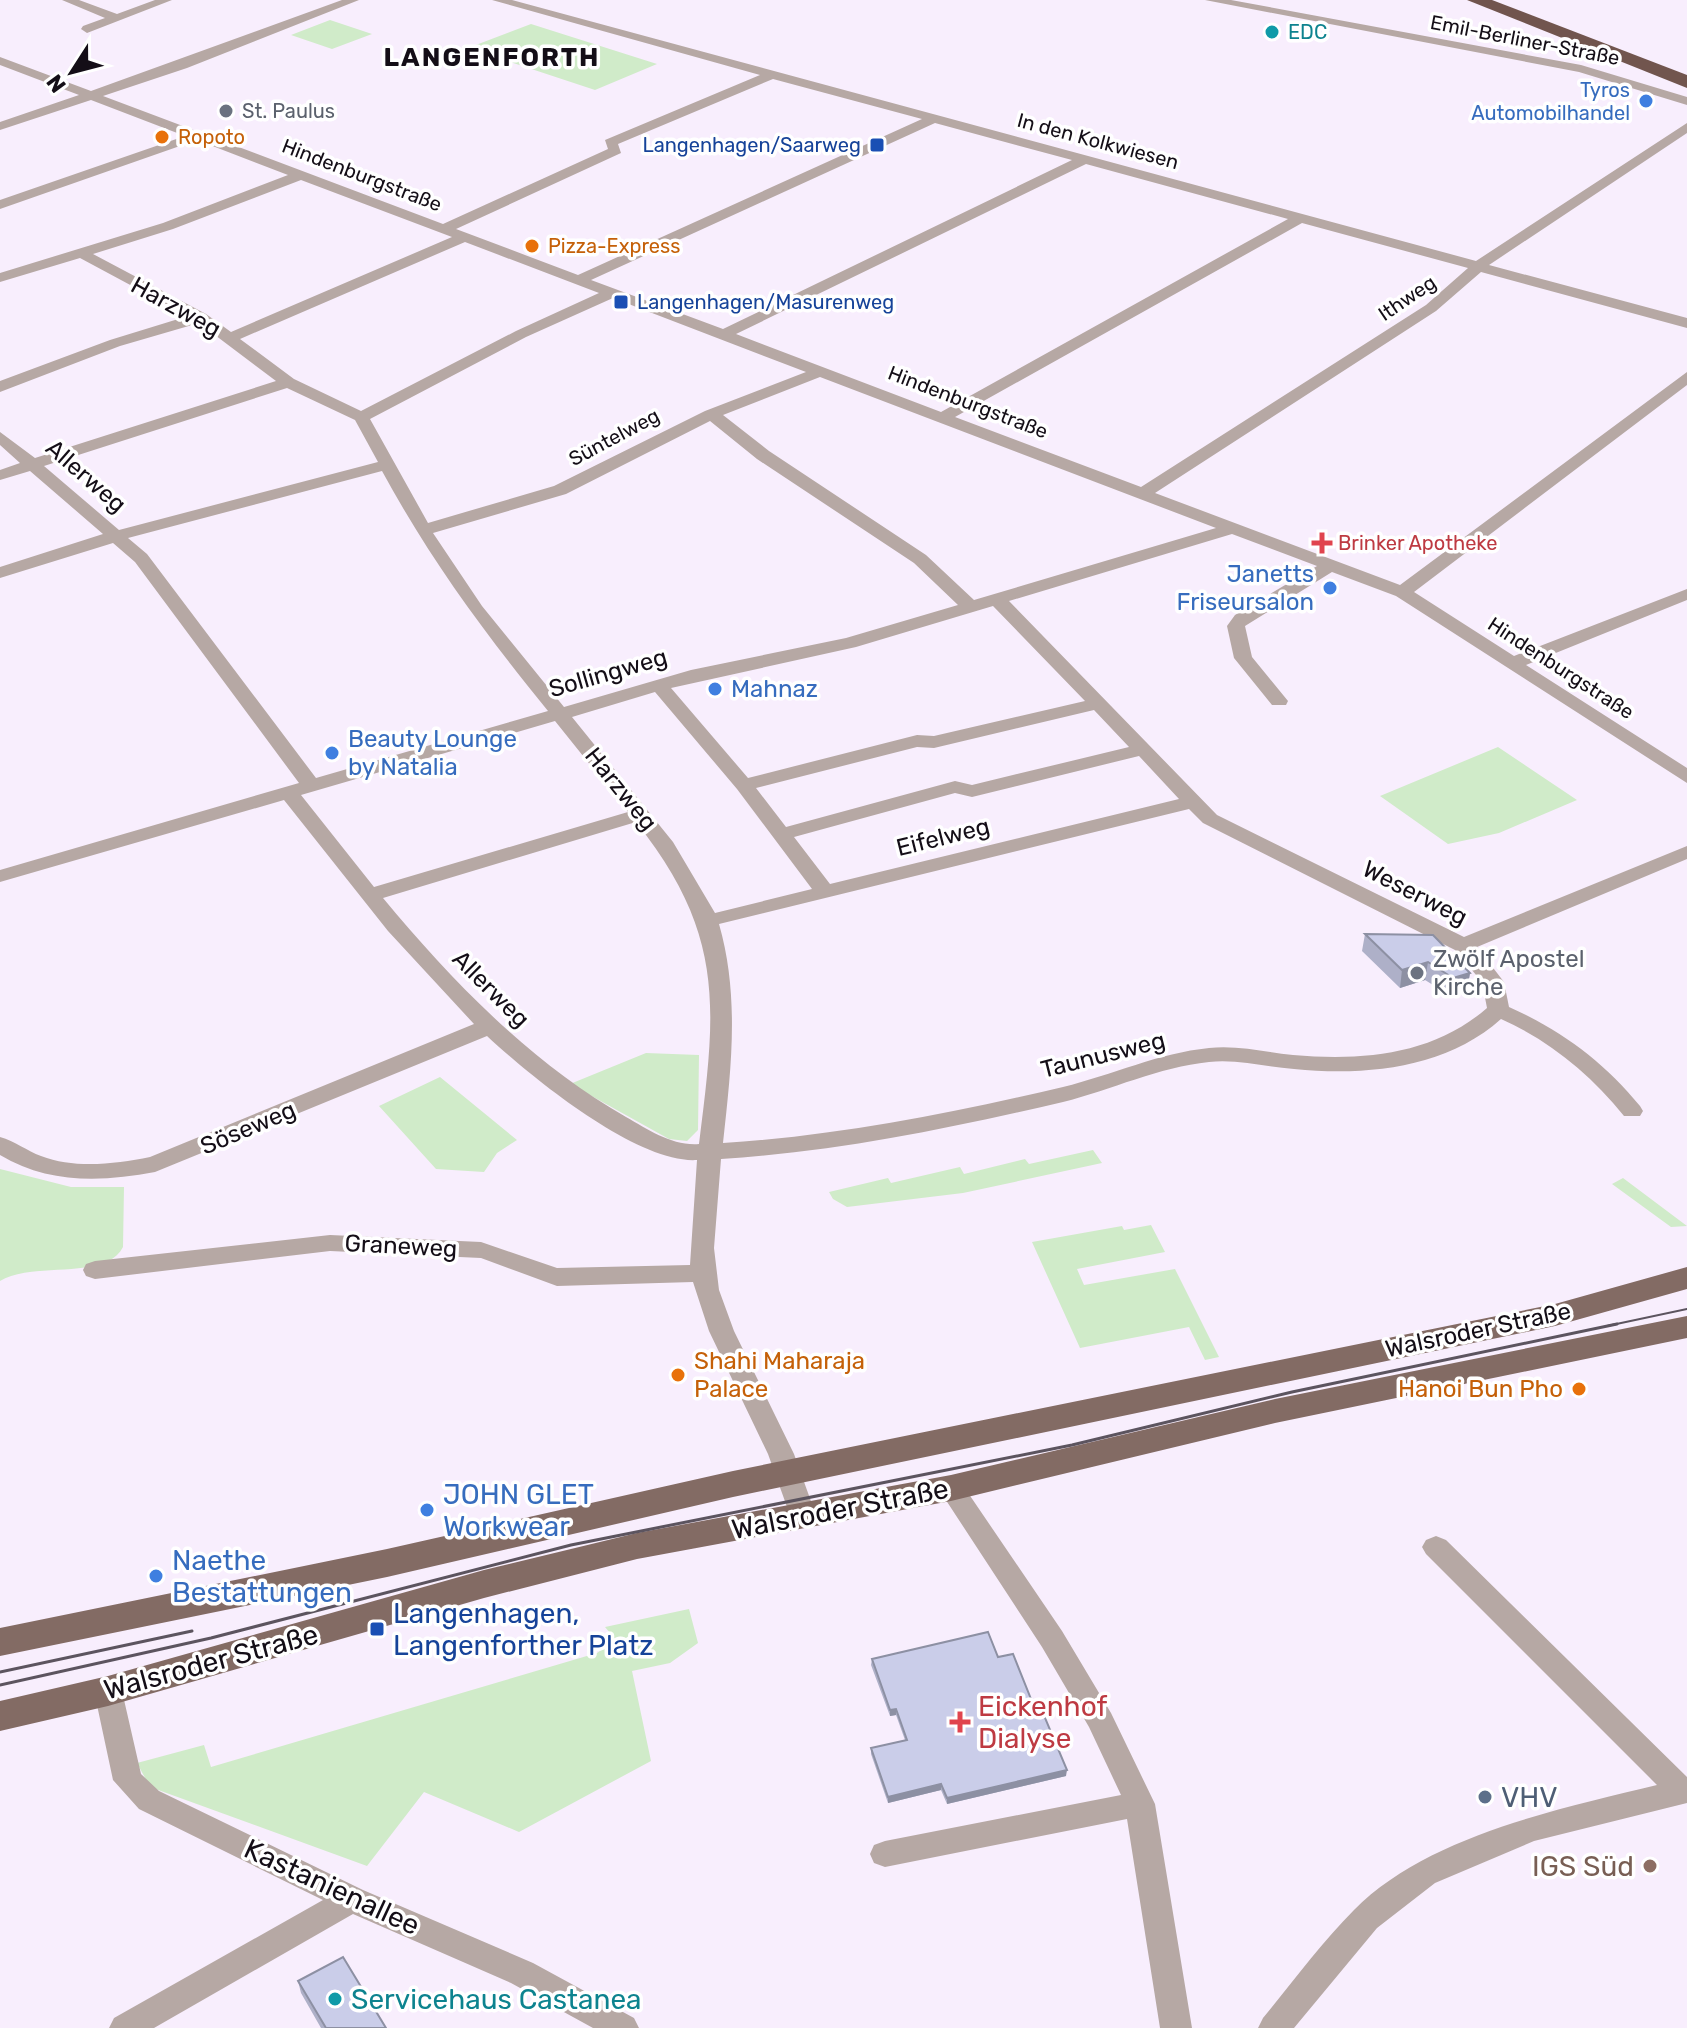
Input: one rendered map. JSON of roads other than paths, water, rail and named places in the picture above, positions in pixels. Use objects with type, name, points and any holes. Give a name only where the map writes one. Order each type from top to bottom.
[{"type":"highway","points":[[1476,0],[1687,82]]},
{"type":"highway","points":[[1512,0],[1683,62]]},
{"type":"highway","points":[[1586,43],[1687,89]]},
{"type":"main road","name":"Walsroder Straße","points":[[0,1642],[387,1563],[584,1515],[788,1472],[1555,1315],[1687,1278]]},
{"type":"main road","name":"Walsroder Straße","points":[[0,1716],[108,1691],[562,1564],[637,1546],[804,1518],[951,1488],[1275,1411],[1687,1327]]},
{"type":"street","points":[[68,0],[114,17]]},
{"type":"street","points":[[87,29],[166,0]]},
{"type":"street","points":[[0,126],[353,0]]},
{"type":"street","name":"In den Kolkwiesen","points":[[498,0],[1687,323]]},
{"type":"street","name":"Emil-Berliner-Straße","points":[[1211,0],[1581,69],[1687,101]]},
{"type":"street","points":[[0,61],[93,95]]},
{"type":"street","points":[[441,230],[616,150],[610,143],[771,75]]},
{"type":"street","name":"Hindenburgstraße","points":[[93,95],[462,238],[1402,592],[1687,777]]},
{"type":"street","points":[[576,281],[933,119]]},
{"type":"street","name":"Ithweg","points":[[1142,494],[1431,308],[1480,267],[1687,127]]},
{"type":"street","points":[[0,205],[200,135]]},
{"type":"street","points":[[723,335],[1088,158]]},
{"type":"street","points":[[0,278],[83,254],[301,175]]},
{"type":"street","points":[[944,417],[1300,218]]},
{"type":"street","points":[[230,338],[462,238]]},
{"type":"street","name":"Harzweg","points":[[83,254],[201,317],[288,382],[361,417],[423,530],[475,609],[641,814],[687,879],[707,921],[718,976],[720,1014],[718,1084],[710,1152],[703,1273],[728,1344],[788,1472],[804,1518]]},
{"type":"street","points":[[361,417],[521,334],[610,294]]},
{"type":"street","points":[[0,387],[115,343],[201,317]]},
{"type":"street","name":"Süntelweg","points":[[423,530],[528,502],[560,490],[711,414],[821,371]]},
{"type":"street","points":[[1402,592],[1687,377]]},
{"type":"street","points":[[0,475],[288,382]]},
{"type":"street","points":[[711,414],[763,455],[920,559],[931,573],[972,607]]},
{"type":"street","name":"Allerweg","points":[[0,437],[141,558],[311,785]]},
{"type":"street","points":[[0,573],[116,536],[387,465]]},
{"type":"street","name":"Sollingweg","points":[[0,876],[659,685],[850,643],[1233,528]]},
{"type":"street","points":[[1279,701],[1243,658],[1236,626],[1241,619],[1331,565]]},
{"type":"street","points":[[1514,663],[1687,594]]},
{"type":"street","name":"Weserweg","points":[[998,600],[1191,802],[1234,834],[1463,945],[1490,974],[1500,991],[1498,1010]]},
{"type":"street","points":[[659,685],[744,785],[826,893]]},
{"type":"street","points":[[744,785],[917,741],[934,742],[1097,704]]},
{"type":"street","points":[[783,834],[955,787],[972,791],[1141,750]]},
{"type":"street","name":"Allerweg","points":[[288,792],[369,895],[488,1027],[567,1092],[660,1147],[685,1153],[710,1152]]},
{"type":"street","name":"Eifelweg","points":[[707,921],[1191,802]]},
{"type":"street","points":[[369,895],[641,814]]},
{"type":"street","points":[[1463,945],[1687,852]]},
{"type":"street","points":[[1498,1010],[1533,1024],[1570,1048],[1632,1111]]},
{"type":"street","name":"Taunusweg","points":[[710,1152],[905,1129],[1066,1093],[1206,1056],[1230,1054],[1346,1064],[1379,1062],[1443,1046],[1479,1030],[1498,1010]]},
{"type":"street","name":"Söseweg","points":[[0,1145],[16,1156],[54,1169],[115,1172],[155,1164],[488,1027]]},
{"type":"street","name":"Graneweg","points":[[95,1270],[330,1243],[481,1250],[502,1254],[536,1273],[557,1277],[703,1273]]},
{"type":"street","points":[[951,1488],[1069,1666],[1101,1721],[1140,1804],[1176,2028]]},
{"type":"street","points":[[1436,1547],[1685,1791]]},
{"type":"street","name":"Kastanienallee","points":[[108,1691],[124,1769],[132,1788],[168,1810],[352,1899],[522,1973],[623,2028]]},
{"type":"street","points":[[1274,2028],[1366,1918],[1424,1874],[1530,1829],[1685,1791]]},
{"type":"street","points":[[885,1854],[1140,1804]]},
{"type":"street","points":[[125,2028],[352,1899]]},
{"type":"tram line","points":[[1607,1326],[1687,1309]]},
{"type":"tram line","points":[[0,1685],[211,1638],[571,1545],[1072,1445],[1292,1392],[1617,1324]]},
{"type":"tram line","points":[[0,1672],[192,1631]]},
{"type":"place","name":"EDC","points":[[1272,32]]},
{"type":"place","name":"Tyros Automobilhandel","points":[[1646,101]]},
{"type":"place","name":"St. Paulus","points":[[226,111]]},
{"type":"place","name":"Ropoto","points":[[162,137]]},
{"type":"place","name":"Langenhagen/Saarweg","points":[[877,145]]},
{"type":"place","name":"Pizza-Express","points":[[532,246]]},
{"type":"place","name":"Langenhagen/Masurenweg","points":[[621,302]]},
{"type":"place","name":"Brinker Apotheke","points":[[1322,543]]},
{"type":"place","name":"Janetts Friseursalon","points":[[1330,588]]},
{"type":"place","name":"Mahnaz","points":[[715,689]]},
{"type":"place","name":"Beauty Lounge by Natalia","points":[[332,753]]},
{"type":"place","name":"Zwölf Apostel Kirche","points":[[1417,973]]},
{"type":"place","name":"Shahi Maharaja Palace","points":[[678,1375]]},
{"type":"place","name":"Hanoi Bun Pho","points":[[1579,1389]]},
{"type":"place","name":"JOHN GLET Workwear","points":[[427,1510]]},
{"type":"place","name":"Naethe Bestattungen","points":[[156,1576]]},
{"type":"place","name":"Langenhagen, Langenforther Platz","points":[[377,1629]]},
{"type":"place","name":"Eickenhof Dialyse","points":[[960,1722]]},
{"type":"place","name":"VHV","points":[[1485,1797]]},
{"type":"place","name":"IGS Süd","points":[[1650,1866]]},
{"type":"place","name":"Servicehaus Castanea","points":[[335,1999]]},
{"type":"district","name":"LANGENFORTH","points":[[492,57]]}]
